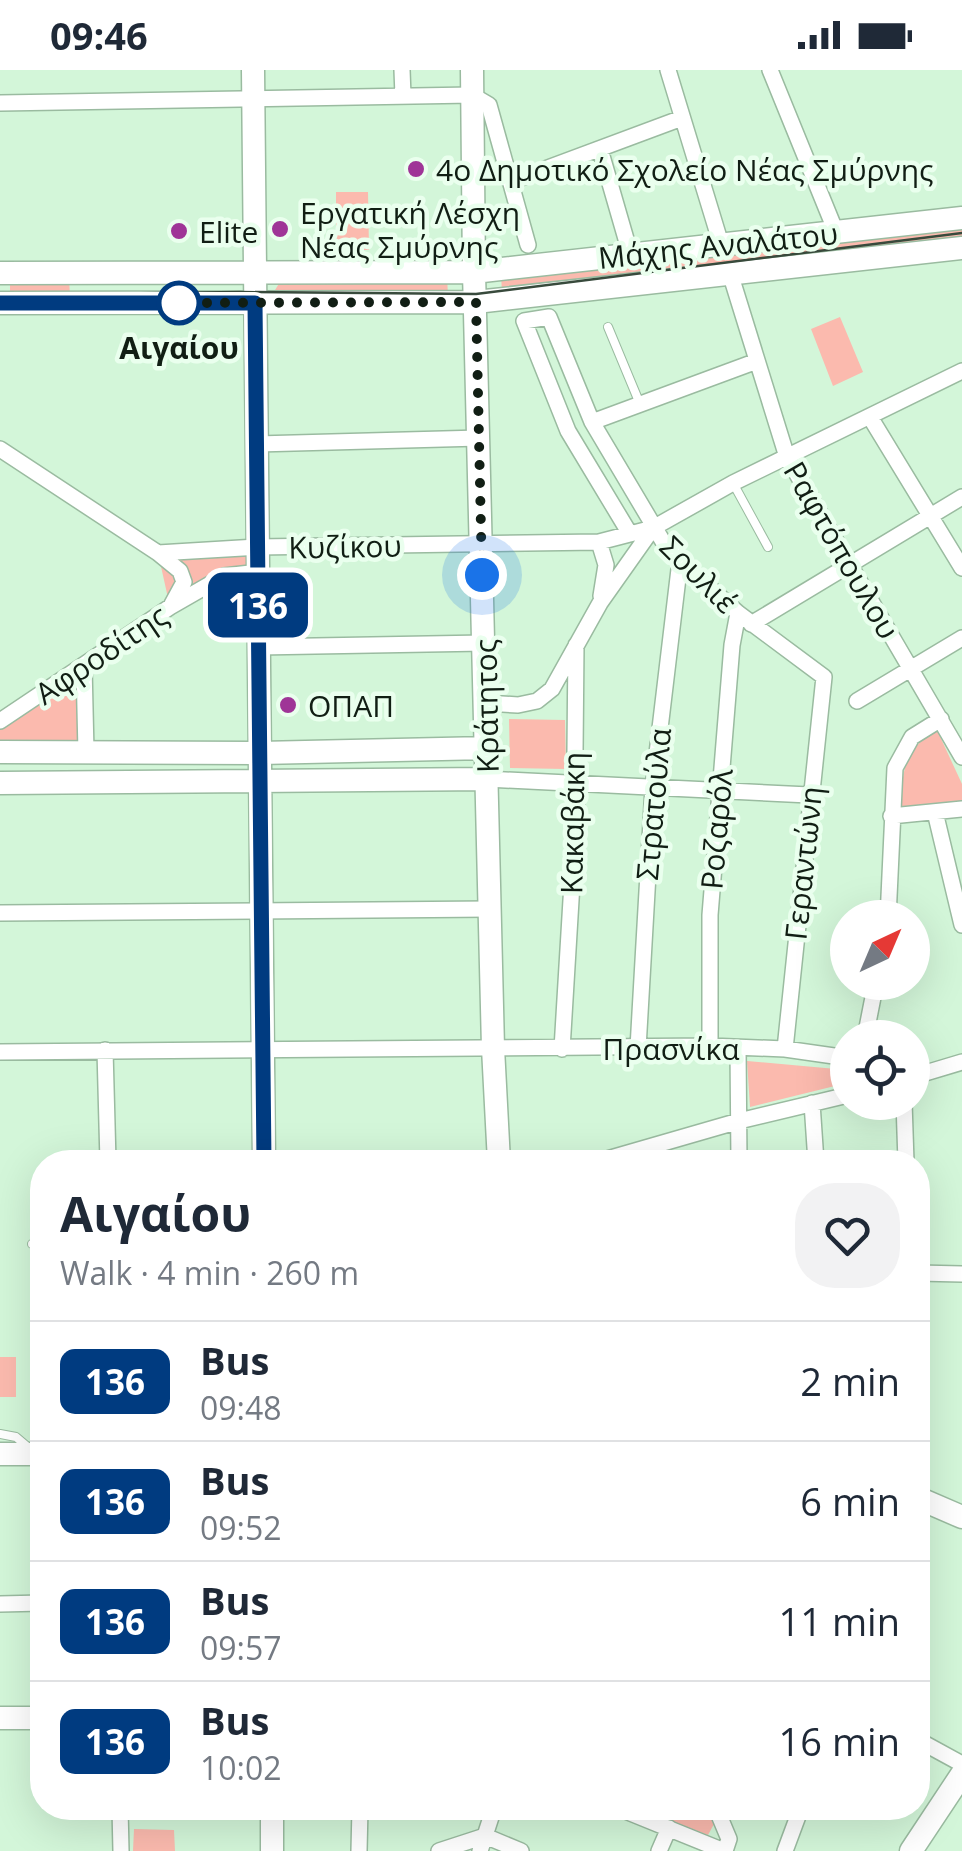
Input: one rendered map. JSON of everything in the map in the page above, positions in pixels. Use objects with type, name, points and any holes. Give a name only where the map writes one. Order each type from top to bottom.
[{"type":"street","points":[[253,70],[264,1150]]},
{"type":"street","points":[[402,70],[403,96]]},
{"type":"street","name":"Κράτητος","points":[[472,70],[493,1048],[499,1150]]},
{"type":"street","points":[[668,70],[721,244]]},
{"type":"street","points":[[770,70],[836,232]]},
{"type":"street","points":[[0,104],[472,95],[489,105],[528,246]]},
{"type":"street","points":[[510,182],[682,118]]},
{"type":"street","points":[[600,149],[626,239]]},
{"type":"street","name":"Μάχης Αναλάτου","points":[[0,273],[474,272],[962,218]]},
{"type":"street","name":"Μάχης Αναλάτου","points":[[0,303],[476,302],[962,248]]},
{"type":"street","name":"Ραφτόπουλου","points":[[730,273],[787,456],[940,720],[958,740],[962,757]]},
{"type":"street","name":"Σουλιέ","points":[[630,534],[577,447],[524,320],[549,316],[592,422],[653,528],[680,560],[738,613],[824,677]]},
{"type":"street","points":[[592,422],[757,360]]},
{"type":"street","points":[[653,528],[787,456],[961,375]]},
{"type":"street","points":[[555,397],[577,388]]},
{"type":"street","points":[[870,418],[962,568]]},
{"type":"street","points":[[256,444],[480,438]]},
{"type":"street","points":[[0,449],[180,571],[184,582],[170,607]]},
{"type":"street","points":[[751,624],[962,497]]},
{"type":"street","name":"Κυζίκου","points":[[158,553],[599,542],[653,528]]},
{"type":"street","name":"Κακαβάκη","points":[[562,1048],[578,784],[574,751],[576,645],[600,603],[653,528]]},
{"type":"street","name":"Κακαβάκη","points":[[599,542],[606,578],[600,603]]},
{"type":"street","name":"Στρατούλα","points":[[638,1048],[653,787],[680,560]]},
{"type":"street","name":"Αφροδίτης","points":[[0,721],[170,607],[224,576],[258,572]]},
{"type":"street","name":"Ροζαρόλ","points":[[710,1046],[710,915],[732,645],[738,613]]},
{"type":"street","points":[[857,701],[962,638]]},
{"type":"street","points":[[258,647],[484,643]]},
{"type":"street","points":[[486,703],[518,705],[537,701],[552,689],[576,645]]},
{"type":"street","points":[[84,666],[86,752]]},
{"type":"street","name":"Γεραντώνη","points":[[785,1049],[824,677]]},
{"type":"street","points":[[889,900],[895,768],[905,746],[920,731],[940,720]]},
{"type":"street","points":[[0,752],[260,753],[486,748]]},
{"type":"street","points":[[0,782],[487,779],[809,795]]},
{"type":"street","points":[[891,816],[962,809]]},
{"type":"street","points":[[935,812],[962,925]]},
{"type":"street","points":[[0,913],[490,909]]},
{"type":"street","name":"Πρασνίκα","points":[[0,1052],[710,1046],[830,1055]]},
{"type":"street","points":[[738,1048],[739,1150]]},
{"type":"street","points":[[105,1050],[108,1150]]},
{"type":"street","points":[[931,1070],[962,1062]]},
{"type":"street","points":[[648,1150],[739,1121],[830,1099]]},
{"type":"street","points":[[812,1104],[815,1150]]},
{"type":"street","points":[[905,1120],[906,1150]]},
{"type":"street","points":[[930,1274],[962,1274]]},
{"type":"street","points":[[0,1454],[30,1454]]},
{"type":"street","points":[[930,1503],[961,1516]]},
{"type":"street","points":[[0,1604],[30,1603]]},
{"type":"street","points":[[0,1718],[30,1718]]},
{"type":"street","points":[[930,1747],[962,1764]]},
{"type":"street","points":[[912,1851],[962,1774]]},
{"type":"street","points":[[120,1820],[120,1851]]},
{"type":"street","points":[[272,1820],[272,1851]]},
{"type":"street","points":[[359,1851],[360,1820]]},
{"type":"street","points":[[482,1844],[490,1820]]},
{"type":"street","points":[[649,1820],[725,1851],[729,1839],[721,1820]]},
{"type":"street","points":[[785,1851],[797,1820]]},
{"type":"street","points":[[660,1851],[669,1828]]},
{"type":"street","points":[[439,1851],[482,1844],[520,1851]]},
{"type":"lane","points":[[608,327],[640,404]]},
{"type":"lane","points":[[734,484],[768,547]]},
{"type":"lane","points":[[0,1434],[16,1437],[30,1447]]},
{"type":"shaded area","points":[[336,192],[368,192],[369,250],[336,250]]},
{"type":"shaded area","points":[[962,222],[962,239],[502,294],[501,273]]},
{"type":"shaded area","points":[[69,275],[70,299],[10,298],[10,276]]},
{"type":"shaded area","points":[[447,276],[448,296],[272,295],[283,277]]},
{"type":"shaded area","points":[[840,317],[863,372],[833,386],[811,329]]},
{"type":"shaded area","points":[[258,547],[258,572],[237,574],[170,607],[158,553]]},
{"type":"shaded area","points":[[84,666],[86,752],[0,753],[0,721]]},
{"type":"shaded area","points":[[509,719],[565,720],[566,769],[510,768]]},
{"type":"shaded area","points":[[937,730],[962,784],[962,804],[901,813],[910,755]]},
{"type":"shaded area","points":[[747,1061],[830,1068],[830,1087],[750,1107]]},
{"type":"shaded area","points":[[0,1357],[16,1357],[16,1397],[0,1397]]},
{"type":"shaded area","points":[[669,1820],[712,1820],[708,1835]]},
{"type":"shaded area","points":[[134,1829],[174,1830],[175,1851],[133,1851]]},
{"type":"tram line","points":[[0,295],[476,294],[962,233]]},
{"type":"bus line","name":"136","points":[[0,303],[255,303],[264,1150]]},
{"type":"place","name":"4o Δημοτικό Σχολείο Νέας Σμύρνης","points":[[416,169]]},
{"type":"place","name":"Εργατική Λέσχη Νέας Σμύρνης","points":[[280,229]]},
{"type":"place","name":"Elite","points":[[179,231]]},
{"type":"place","name":"Αιγαίου","points":[[179,303]]},
{"type":"place","name":"ΟΠΑΠ","points":[[288,705]]},
{"type":"route","points":[[179,303],[175,303],[476,302],[482,575]]}]
